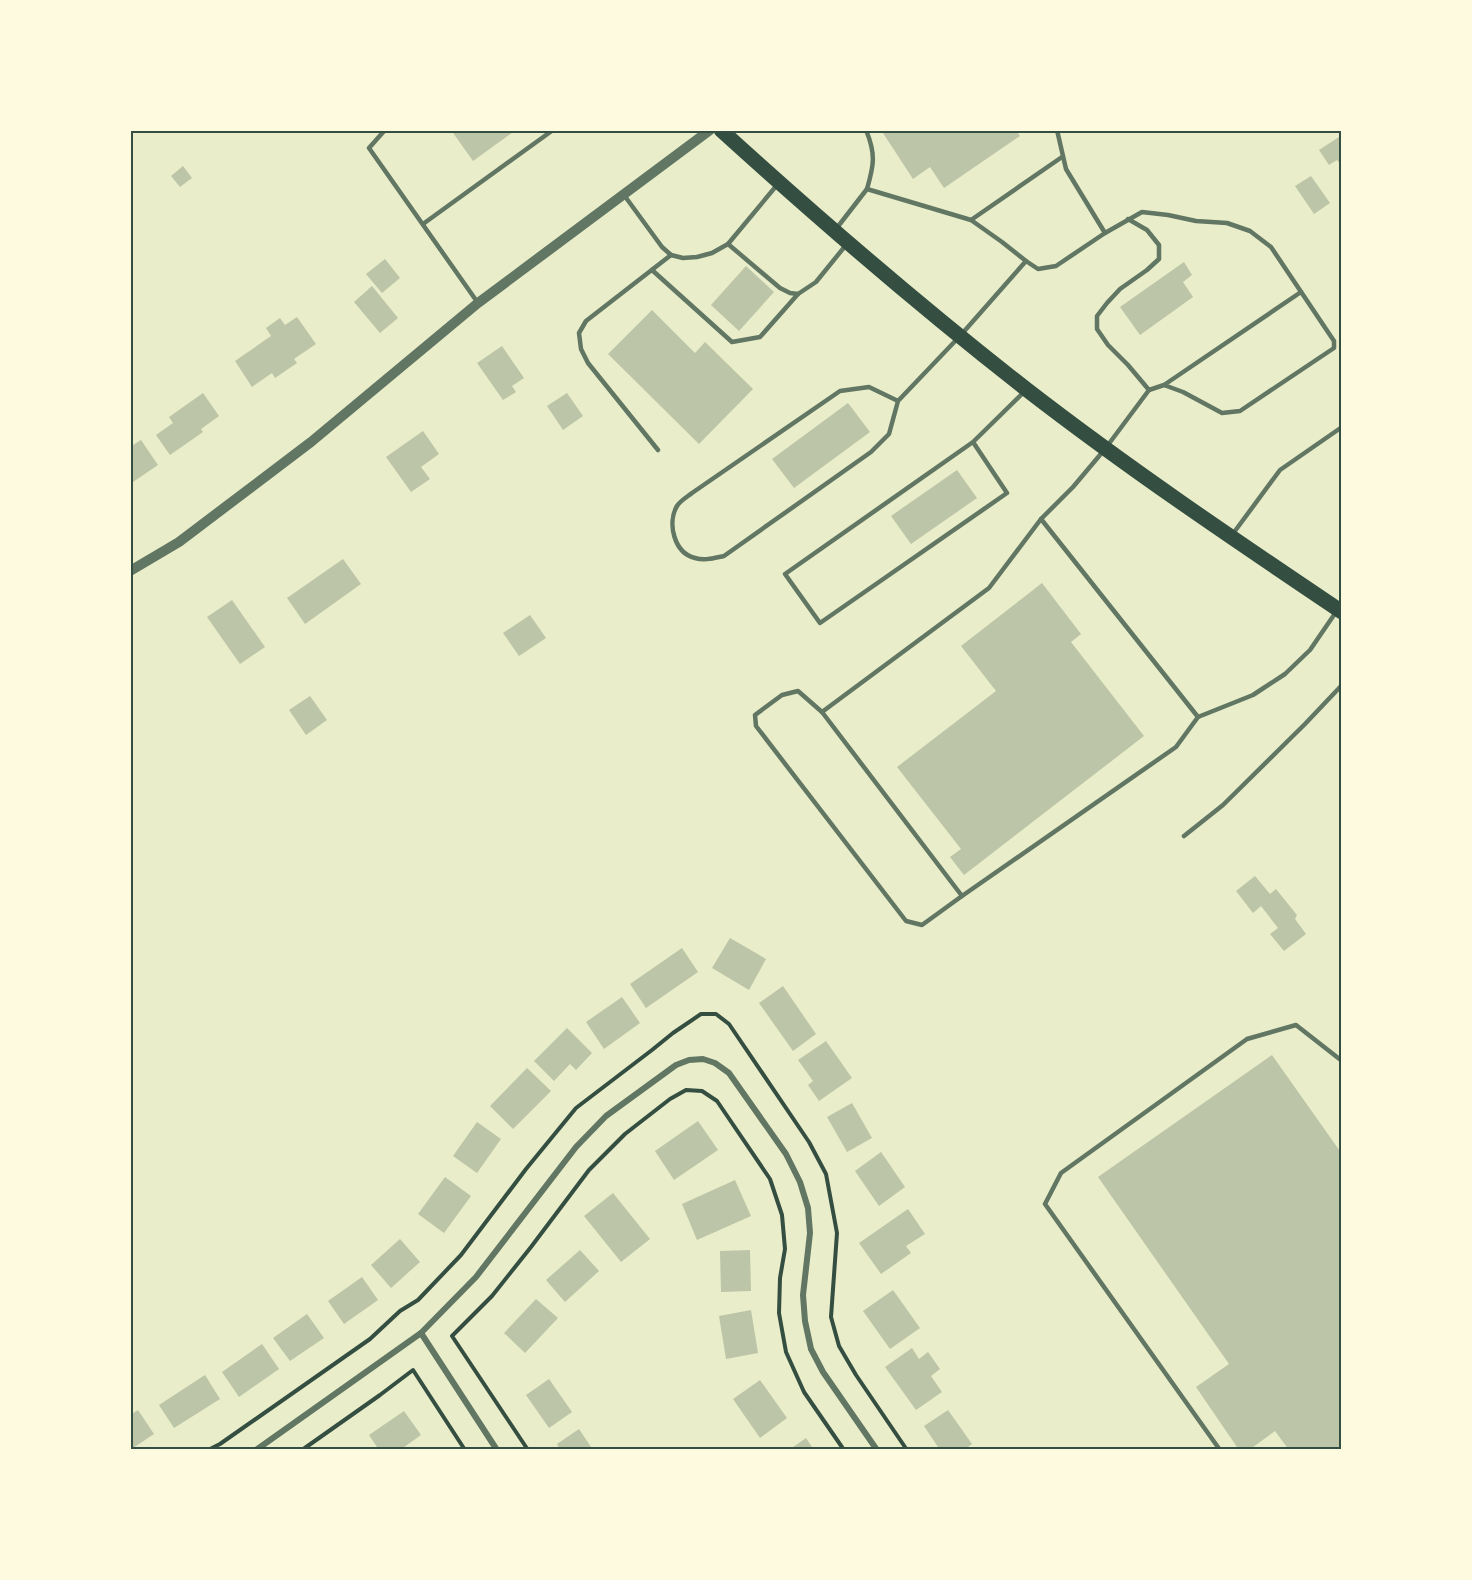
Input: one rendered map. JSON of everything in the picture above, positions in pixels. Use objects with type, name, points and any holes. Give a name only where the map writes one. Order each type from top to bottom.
[{"type":"main road","points":[[721,130],[848,243],[1026,389],[1230,537],[1339,611]]},
{"type":"street","points":[[130,571],[179,542],[311,442],[478,303],[710,130]]},
{"type":"street","points":[[256,1449],[421,1333],[476,1277],[576,1147],[606,1116],[676,1065],[689,1060],[703,1059],[729,1072],[786,1154],[800,1182],[808,1208],[810,1233],[804,1295],[805,1321],[811,1349],[823,1372],[877,1449]]},
{"type":"street","points":[[421,1333],[497,1449]]},
{"type":"lane","points":[[385,130],[369,148],[478,303]]},
{"type":"lane","points":[[423,224],[553,130]]},
{"type":"lane","points":[[834,231],[867,189],[874,168],[872,144],[866,130]]},
{"type":"lane","points":[[1057,130],[1066,169],[1105,233]]},
{"type":"lane","points":[[970,220],[1062,157]]},
{"type":"lane","points":[[624,195],[662,247],[671,255],[683,258],[697,257],[712,253],[728,244],[779,183]]},
{"type":"lane","points":[[867,189],[970,220],[1038,269],[1056,266],[1105,233],[1142,212],[1168,214],[1196,221],[1227,223],[1250,231],[1271,248],[1334,341],[1334,348],[1240,411],[1222,413],[1183,392],[1164,385]]},
{"type":"lane","points":[[1128,219],[1147,230],[1159,245],[1159,259],[1120,289],[1107,303],[1097,316],[1097,329],[1108,345],[1149,390]]},
{"type":"lane","points":[[652,270],[732,342],[760,337],[798,294],[816,282],[848,243]]},
{"type":"lane","points":[[728,244],[780,288],[798,294]]},
{"type":"lane","points":[[658,450],[588,363],[581,349],[579,333],[586,321],[671,255]]},
{"type":"lane","points":[[898,401],[869,387],[840,391],[702,487],[678,504],[672,521],[674,536],[683,551],[693,558],[708,560],[724,556],[871,452],[889,434],[898,401],[960,336],[1026,261]]},
{"type":"lane","points":[[822,712],[989,588],[1041,519],[1106,449],[1149,390],[1164,385],[1301,292]]},
{"type":"lane","points":[[973,442],[1007,493],[820,623],[785,574],[973,442],[1026,389]]},
{"type":"lane","points":[[1230,537],[1280,470],[1341,427]]},
{"type":"lane","points":[[1041,519],[1198,717]]},
{"type":"lane","points":[[962,896],[822,712],[798,691],[782,695],[755,715],[756,726],[906,921],[922,926],[1176,747],[1198,717],[1252,695],[1285,674],[1310,650],[1339,611]]},
{"type":"lane","points":[[1184,836],[1223,805],[1341,685]]},
{"type":"lane","points":[[1220,1449],[1045,1204],[1061,1173],[1247,1039],[1296,1025],[1341,1061]]},
{"type":"path","points":[[207,1449],[220,1444],[370,1339],[400,1311],[418,1300],[461,1255],[576,1108],[701,1014],[716,1014],[729,1024],[809,1142],[826,1174],[837,1233],[831,1317],[839,1346],[855,1375],[908,1449]]},
{"type":"path","points":[[528,1449],[452,1336],[492,1296],[589,1170],[625,1134],[670,1099],[686,1090],[702,1091],[717,1101],[770,1179],[782,1215],[785,1249],[780,1278],[779,1313],[786,1352],[804,1392],[844,1449]]},
{"type":"path","points":[[302,1449],[413,1370],[465,1449]]},
{"type":"building","points":[[451,130],[516,130],[473,161]]},
{"type":"building","points":[[881,130],[1016,130],[1020,136],[944,188],[930,167],[913,179]]},
{"type":"building","points":[[1342,135],[1342,163],[1340,164],[1337,160],[1329,165],[1319,150]]},
{"type":"building","points":[[183,166],[192,178],[180,187],[171,176]]},
{"type":"building","points":[[1311,176],[1330,203],[1314,214],[1295,186]]},
{"type":"building","points":[[385,259],[400,278],[382,293],[366,274]]},
{"type":"building","points":[[1184,262],[1192,275],[1183,282],[1193,297],[1140,335],[1120,307]]},
{"type":"building","points":[[746,266],[774,292],[739,331],[711,305]]},
{"type":"building","points":[[372,286],[398,318],[380,333],[354,302]]},
{"type":"building","points":[[652,310],[695,353],[705,342],[753,389],[699,444],[608,354]]},
{"type":"building","points":[[297,317],[316,344],[294,359],[297,363],[275,378],[272,373],[252,387],[235,361],[271,336],[266,328],[280,318],[285,325]]},
{"type":"building","points":[[502,346],[524,378],[512,386],[516,392],[503,400],[477,363]]},
{"type":"building","points":[[203,393],[219,416],[201,429],[203,432],[170,455],[156,435],[173,423],[169,417]]},
{"type":"building","points":[[567,393],[583,416],[563,430],[547,406]]},
{"type":"building","points":[[848,403],[870,432],[794,488],[772,459]]},
{"type":"building","points":[[423,431],[439,454],[421,467],[430,479],[411,492],[386,457]]},
{"type":"building","points":[[141,440],[158,465],[130,484],[130,447]]},
{"type":"building","points":[[957,470],[977,498],[911,544],[891,516]]},
{"type":"building","points":[[343,559],[361,584],[305,624],[287,598]]},
{"type":"building","points":[[1042,583],[1081,634],[1071,642],[1144,736],[964,875],[950,857],[961,849],[897,767],[996,691],[961,646]]},
{"type":"building","points":[[232,600],[265,647],[240,664],[207,617]]},
{"type":"building","points":[[530,615],[546,638],[519,656],[503,633]]},
{"type":"building","points":[[310,696],[327,720],[306,735],[289,710]]},
{"type":"building","points":[[1255,876],[1270,894],[1276,889],[1297,915],[1295,919],[1306,934],[1284,951],[1270,934],[1278,928],[1261,906],[1253,913],[1236,891]]},
{"type":"building","points":[[730,938],[766,959],[749,990],[712,968]]},
{"type":"building","points":[[682,948],[698,972],[646,1008],[630,984]]},
{"type":"building","points":[[783,986],[816,1034],[793,1051],[759,1003]]},
{"type":"building","points":[[622,997],[640,1023],[604,1049],[586,1022]]},
{"type":"building","points":[[567,1028],[592,1053],[576,1070],[570,1064],[554,1081],[534,1061]]},
{"type":"building","points":[[826,1041],[852,1078],[819,1101],[808,1085],[813,1081],[798,1060]]},
{"type":"building","points":[[1272,1055],[1342,1154],[1342,1450],[1289,1450],[1275,1431],[1249,1450],[1239,1450],[1196,1387],[1229,1364],[1098,1177]]},
{"type":"building","points":[[527,1068],[551,1091],[513,1129],[490,1106]]},
{"type":"building","points":[[852,1103],[872,1138],[847,1152],[827,1117]]},
{"type":"building","points":[[698,1121],[718,1150],[674,1180],[655,1151]]},
{"type":"building","points":[[477,1122],[501,1139],[477,1173],[453,1156]]},
{"type":"building","points":[[881,1152],[905,1187],[879,1206],[855,1171]]},
{"type":"building","points":[[445,1177],[471,1196],[444,1233],[418,1214]]},
{"type":"building","points":[[735,1180],[751,1216],[697,1240],[682,1204]]},
{"type":"building","points":[[613,1193],[650,1239],[621,1262],[584,1216]]},
{"type":"building","points":[[908,1209],[925,1234],[906,1246],[911,1253],[881,1274],[859,1243]]},
{"type":"building","points":[[400,1239],[420,1262],[391,1288],[371,1265]]},
{"type":"building","points":[[580,1250],[599,1271],[565,1302],[546,1280]]},
{"type":"building","points":[[750,1250],[751,1291],[721,1292],[720,1251]]},
{"type":"building","points":[[362,1277],[378,1300],[344,1324],[328,1301]]},
{"type":"building","points":[[893,1290],[920,1328],[890,1349],[863,1311]]},
{"type":"building","points":[[536,1299],[558,1318],[525,1353],[504,1333]]},
{"type":"building","points":[[751,1310],[758,1353],[726,1359],[719,1316]]},
{"type":"building","points":[[307,1314],[324,1338],[290,1361],[273,1338]]},
{"type":"building","points":[[262,1344],[279,1369],[239,1397],[222,1372]]},
{"type":"building","points":[[912,1348],[919,1359],[928,1352],[940,1369],[931,1376],[942,1392],[916,1410],[885,1367]]},
{"type":"building","points":[[205,1375],[220,1399],[174,1428],[159,1405]]},
{"type":"building","points":[[549,1379],[572,1412],[549,1428],[526,1395]]},
{"type":"building","points":[[760,1380],[787,1418],[760,1438],[733,1399]]},
{"type":"building","points":[[138,1410],[154,1434],[130,1450],[130,1415]]},
{"type":"building","points":[[948,1410],[972,1444],[964,1450],[940,1450],[924,1426]]},
{"type":"building","points":[[404,1411],[421,1435],[400,1450],[379,1450],[369,1435]]},
{"type":"building","points":[[579,1429],[593,1450],[560,1450],[557,1444]]},
{"type":"building","points":[[806,1438],[814,1450],[789,1450]]}]
